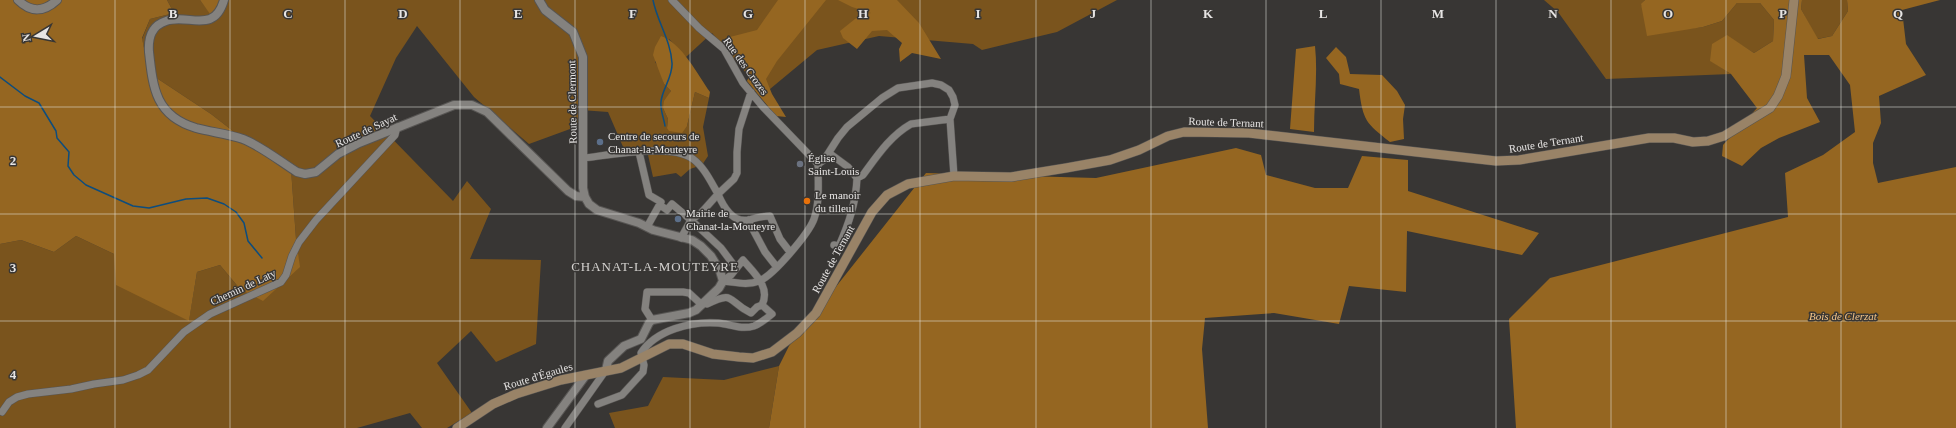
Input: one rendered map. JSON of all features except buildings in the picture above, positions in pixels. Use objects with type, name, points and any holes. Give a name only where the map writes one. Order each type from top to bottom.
[{"type":"main road","name":"Route de Ternant","points":[[586,375],[621,368],[669,344],[674,343],[683,344],[714,354],[738,357],[753,358],[772,352],[797,333],[816,313],[872,212],[887,195],[908,184],[954,176],[1010,177],[1103,161],[1139,150],[1168,136],[1184,132],[1249,133],[1496,161],[1519,160],[1649,138],[1674,138],[1693,142],[1708,141],[1724,136],[1755,119],[1770,108],[1778,96],[1786,76],[1794,0]]},
{"type":"main road","name":"Route d'Égaules","points":[[457,428],[493,404],[512,395],[561,380],[586,375]]},
{"type":"street","points":[[18,0],[28,8],[34,10],[47,7],[57,0]]},
{"type":"street","name":"Route de Sayat","points":[[224,0],[221,9],[211,19],[191,21],[168,20],[159,24],[152,31],[148,42],[156,93],[161,106],[170,116],[195,127],[244,140],[297,172],[305,174],[316,172],[343,151],[373,136],[454,105],[465,104],[480,108],[487,112],[568,192],[576,196],[585,197]]},
{"type":"street","name":"Route de Clermont","points":[[539,0],[545,10],[573,32],[584,57],[585,197]]},
{"type":"street","name":"Rue des Crozes","points":[[672,0],[699,28],[724,49],[743,83],[769,114],[818,164]]},
{"type":"street","points":[[723,281],[744,284],[761,281],[790,252],[806,234],[814,220],[817,205],[818,164],[824,160],[847,127],[882,98],[898,88],[932,84],[945,87],[949,90],[955,105],[950,119],[954,176]]},
{"type":"street","points":[[681,238],[691,220],[701,213],[718,194],[734,180],[737,173],[739,130],[751,92]]},
{"type":"street","points":[[857,178],[863,175],[890,140],[905,127],[911,124],[950,119]]},
{"type":"street","name":"Chemin de Laty","points":[[2,412],[9,402],[17,397],[28,394],[71,389],[123,380],[138,375],[148,370],[184,332],[210,314],[281,282],[286,275],[292,256],[299,242],[316,220],[395,134],[397,127]]},
{"type":"street","points":[[584,158],[639,152],[670,151],[688,155],[702,168],[718,194],[723,207],[737,219],[748,220],[759,216],[770,216],[780,239],[790,252]]},
{"type":"street","points":[[639,152],[649,195],[661,202],[660,205],[668,210],[672,204],[705,232],[721,248],[736,268]]},
{"type":"street","points":[[829,153],[848,167],[857,178],[856,195],[850,221],[839,246],[834,245]]},
{"type":"street","points":[[585,197],[589,204],[597,210],[697,243],[715,262],[723,281]]},
{"type":"street","points":[[647,227],[660,205]]},
{"type":"street","points":[[748,220],[765,252],[776,266]]},
{"type":"street","points":[[697,243],[705,232]]},
{"type":"street","points":[[565,428],[606,370],[608,361],[624,346],[641,339],[652,320],[689,313],[703,304],[743,260],[761,281],[765,292],[765,300],[762,305],[750,313],[741,308],[730,298],[723,296],[707,304],[703,304],[689,293],[665,291],[647,292],[645,309],[652,320]]},
{"type":"street","points":[[598,404],[622,395],[643,372],[644,365],[641,353],[647,345],[668,332],[688,325],[719,323],[735,326],[755,326],[772,314],[762,305]]},
{"type":"street","points":[[547,428],[586,375]]},
{"type":"shaded area","points":[[167,0],[200,0],[210,13],[221,0],[1117,0],[1057,32],[982,50],[973,44],[879,36],[817,50],[764,94],[712,33],[686,57],[669,39],[655,62],[660,69],[664,84],[671,91],[663,108],[668,119],[667,128],[687,126],[695,92],[709,98],[703,127],[708,156],[702,165],[690,169],[681,177],[676,173],[653,177],[646,146],[624,149],[608,112],[581,110],[581,125],[529,144],[474,97],[417,26],[396,58],[370,116],[453,201],[467,181],[491,209],[470,259],[541,260],[536,344],[496,362],[471,331],[437,363],[472,413],[447,428],[422,428],[410,413],[357,428],[0,428],[0,244],[21,240],[54,252],[76,236],[114,254],[189,320],[197,272],[220,265],[240,289],[299,267],[291,169],[260,152],[211,114],[149,73],[142,39],[150,19],[174,13]]},
{"type":"shaded area","points":[[1544,0],[1645,0],[1641,5],[1677,30],[1703,27],[1722,21],[1737,3],[1760,3],[1774,20],[1773,41],[1754,53],[1727,36],[1711,61],[1731,74],[1606,79],[1558,12]]},
{"type":"shaded area","points":[[1802,0],[1847,0],[1848,11],[1832,36],[1817,39],[1801,9]]},
{"type":"shaded area","points":[[779,366],[769,428],[615,428],[609,413],[648,406],[663,377],[724,380]]},
{"type":"green space","points":[[0,0],[167,0],[174,13],[150,19],[142,38],[149,73],[211,114],[260,152],[291,169],[296,239],[300,267],[263,301],[240,289],[220,265],[197,272],[189,321],[116,285],[114,254],[76,236],[54,252],[21,240],[0,244]]},
{"type":"green space","points":[[200,0],[221,0],[216,10],[210,14]]},
{"type":"green space","points":[[778,0],[826,0],[777,61],[766,79],[772,94],[786,117],[776,116],[747,81],[752,70],[726,38],[757,30]]},
{"type":"green space","points":[[838,0],[897,0],[919,23],[941,59],[912,53],[900,62],[899,49],[902,43],[887,30],[872,31],[857,49],[843,38],[840,31],[860,15],[871,13],[852,7]]},
{"type":"green space","name":"Bois de Clerzat","points":[[1645,0],[1802,0],[1801,9],[1818,39],[1832,36],[1848,11],[1847,0],[1940,0],[1902,10],[1906,44],[1926,75],[1879,96],[1881,123],[1873,143],[1873,163],[1878,183],[1956,167],[1956,428],[1516,428],[1509,319],[1550,278],[1788,217],[1785,173],[1823,155],[1855,132],[1850,85],[1829,55],[1804,55],[1807,98],[1820,122],[1779,138],[1761,148],[1742,166],[1722,156],[1723,145],[1757,108],[1731,74],[1710,61],[1712,44],[1727,35],[1754,53],[1773,41],[1774,20],[1760,3],[1737,3],[1722,21],[1703,27],[1647,36],[1641,4]]},
{"type":"green space","points":[[661,36],[668,39],[682,52],[710,92],[709,98],[695,92],[687,126],[682,133],[669,131],[667,128],[668,119],[663,108],[664,101],[671,91],[664,84],[653,55],[655,47]]},
{"type":"green space","points":[[1315,46],[1316,78],[1314,132],[1290,129],[1296,49]]},
{"type":"green space","points":[[1336,47],[1346,57],[1350,74],[1382,75],[1397,91],[1405,105],[1403,119],[1404,139],[1390,142],[1376,130],[1364,115],[1359,89],[1340,84],[1339,74],[1326,58]]},
{"type":"green space","points":[[1236,148],[1261,155],[1266,175],[1315,188],[1348,188],[1362,156],[1408,160],[1408,191],[1539,233],[1522,255],[1407,231],[1406,292],[1349,286],[1339,324],[1274,313],[1205,318],[1202,349],[1208,428],[769,428],[779,366],[789,346],[926,173],[1096,178]]},
{"type":"waterway","points":[[653,0],[667,39],[672,63],[671,73],[663,92],[661,102],[665,126]]},
{"type":"waterway","points":[[0,77],[25,96],[39,103],[56,131],[57,138],[69,152],[68,166],[74,175],[86,185],[133,206],[149,208],[186,199],[207,198],[224,204],[236,212],[244,223],[248,241],[262,258]]},
{"type":"place","name":"Centre de secours de Chanat-la-Mouteyre","points":[[600,142]]},
{"type":"place","name":"Église Saint-Louis","points":[[800,164]]},
{"type":"place","name":"Le manoir du tilleul","points":[[807,201]]},
{"type":"place","name":"Mairie de Chanat-la-Mouteyre","points":[[678,219]]},
{"type":"district","name":"CHANAT-LA-MOUTEYRE","points":[[655,266]]}]
